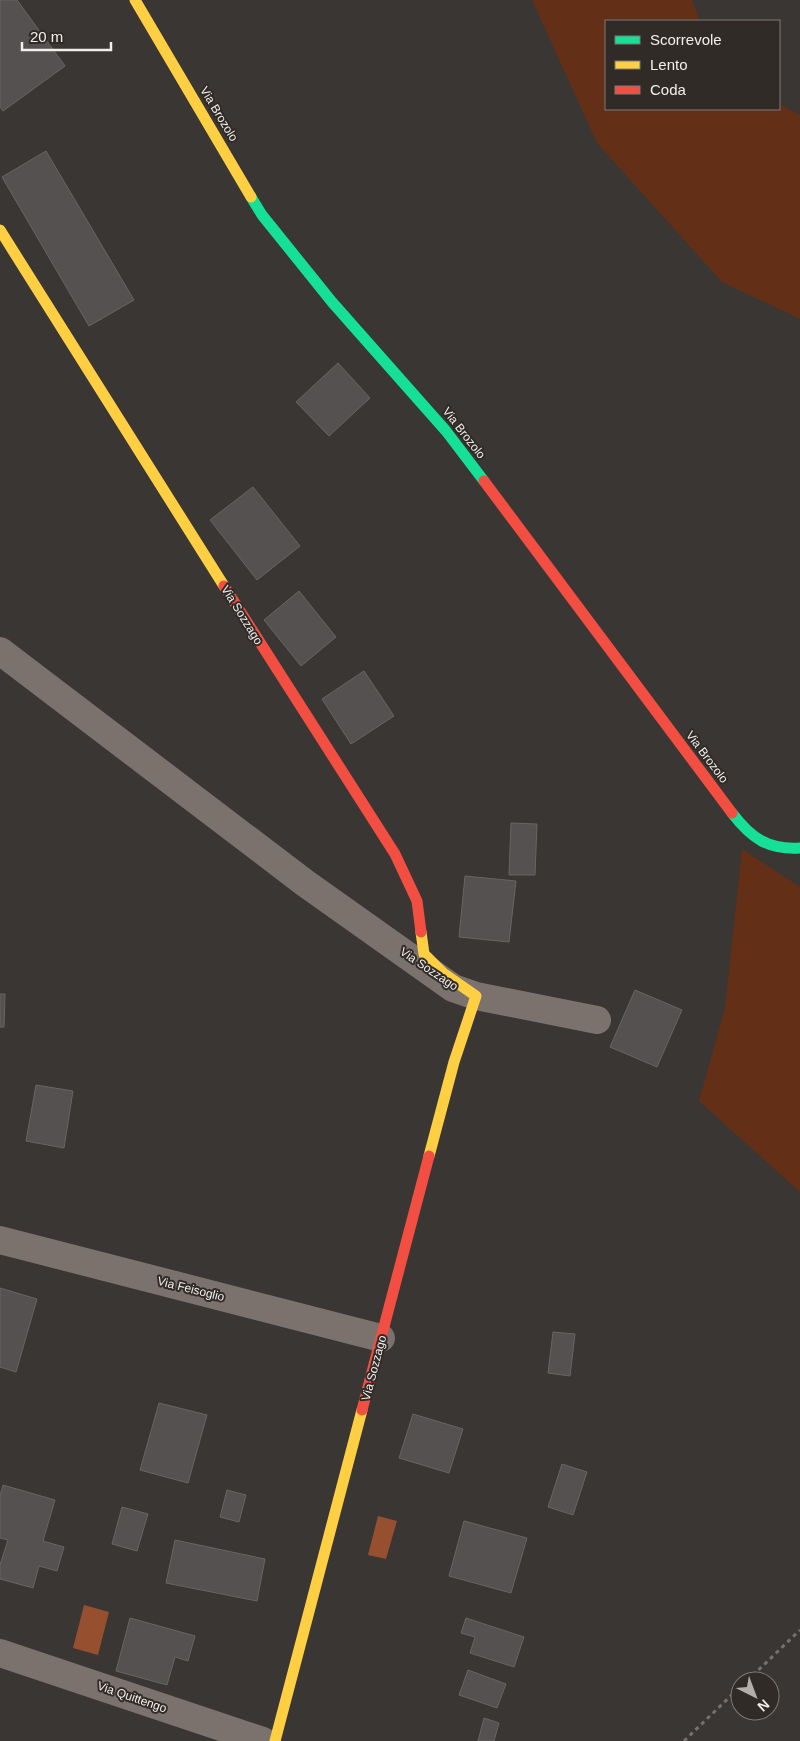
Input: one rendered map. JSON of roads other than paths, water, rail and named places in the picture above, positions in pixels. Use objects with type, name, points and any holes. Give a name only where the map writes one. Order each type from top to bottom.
[{"type":"street","name":"Via Brozolo","points":[[134,0],[262,216],[282,238],[310,276],[446,430],[742,826],[754,837],[766,844],[787,849],[800,848]]},
{"type":"street","name":"Via Sozzago","points":[[0,230],[395,854],[416,901],[424,954],[444,973],[476,996]]},
{"type":"street","name":"Via Sozzago","points":[[0,651],[313,888],[453,988],[476,996],[597,1020]]},
{"type":"street","name":"Via Sozzago","points":[[275,1741],[454,1062],[476,996]]},
{"type":"street","name":"Via Feisoglio","points":[[0,1240],[381,1338]]},
{"type":"street","name":"Via Quittengo","points":[[0,1653],[263,1741]]}]
